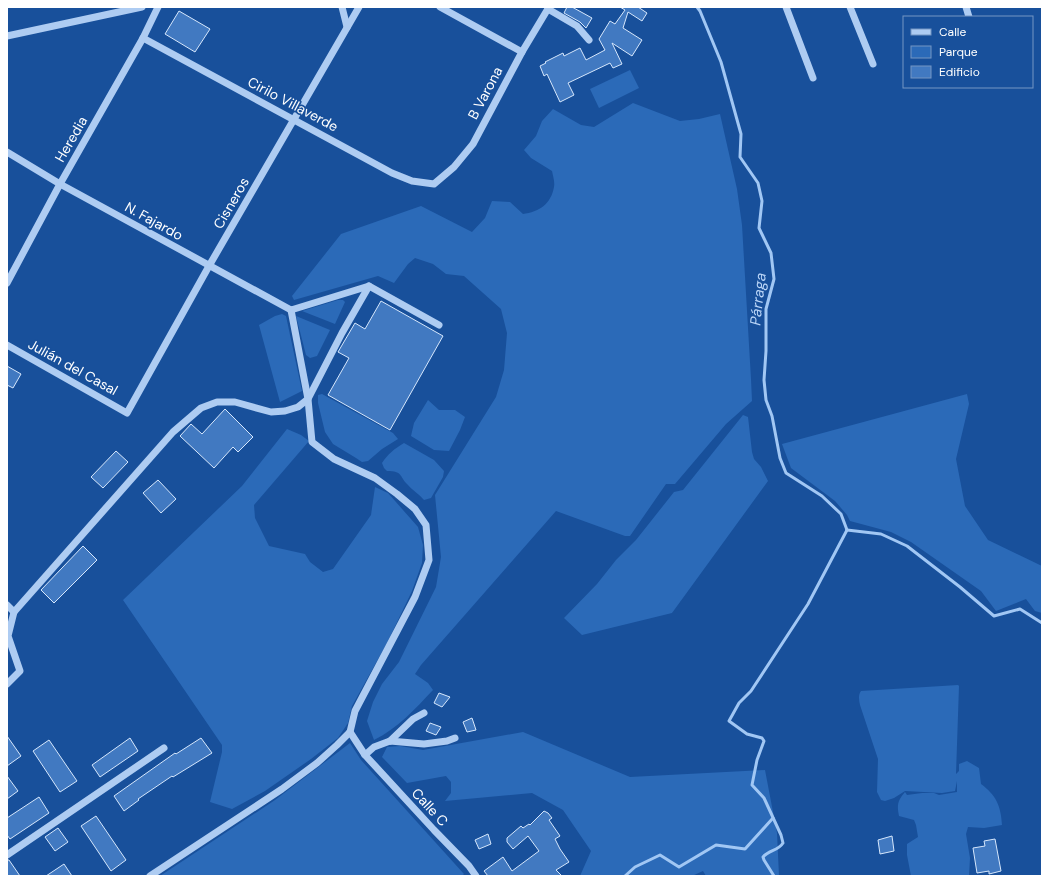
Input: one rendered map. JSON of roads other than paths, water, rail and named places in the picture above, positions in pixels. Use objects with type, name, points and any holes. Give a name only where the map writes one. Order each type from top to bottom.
[{"type":"street","points":[[7,36],[142,7]]},
{"type":"street","name":"Heredia","points":[[7,283],[60,184],[143,38],[158,7]]},
{"type":"street","points":[[342,7],[347,27]]},
{"type":"street","name":"Cisneros","points":[[127,412],[209,266],[359,7]]},
{"type":"street","points":[[440,7],[522,52]]},
{"type":"street","points":[[786,7],[813,78]]},
{"type":"street","points":[[850,7],[873,64]]},
{"type":"street","points":[[549,8],[577,26],[589,40]]},
{"type":"street","name":"B Varona","points":[[434,184],[454,167],[473,144],[522,52],[549,8]]},
{"type":"street","name":"Cirilo Villaverde","points":[[143,38],[294,119],[392,174],[412,181],[434,184]]},
{"type":"street","name":"N. Fajardo","points":[[7,152],[60,184],[291,310]]},
{"type":"street","points":[[7,684],[20,672],[8,636],[14,612],[173,432],[201,408],[217,402],[235,402],[271,412],[285,411],[298,407],[308,399],[342,333],[369,286]]},
{"type":"street","points":[[150,876],[282,789],[332,750],[350,732],[355,711],[415,597],[429,560],[426,526],[415,509],[375,478],[334,459],[312,442],[308,399],[291,310],[369,286],[439,325]]},
{"type":"street","name":"Julián del Casal","points":[[7,345],[127,412]]},
{"type":"street","points":[[7,605],[14,612]]},
{"type":"street","points":[[365,755],[374,748],[390,741],[413,719],[424,713]]},
{"type":"street","name":"Calle C","points":[[350,732],[365,755],[469,866],[476,876]]},
{"type":"street","points":[[390,741],[424,744],[447,741],[455,738]]},
{"type":"street","points":[[7,855],[164,748]]},
{"type":"waterway","name":"Párraga","points":[[697,7],[721,62],[741,134],[740,157],[758,183],[762,201],[759,228],[771,253],[774,279],[766,309],[764,380],[766,400],[772,416],[780,458],[786,473],[822,496],[841,514],[847,530]]},
{"type":"waterway","points":[[847,530],[881,534],[907,546],[960,587],[994,616],[1020,609],[1042,623]]},
{"type":"waterway","points":[[774,876],[763,857],[779,848],[783,843],[781,835],[764,798],[752,785],[757,760],[764,741],[762,738],[747,734],[729,721],[739,703],[751,691],[808,604],[847,530]]},
{"type":"waterway","points":[[625,876],[635,867],[660,855],[679,867],[716,845],[745,849],[773,818]]}]
